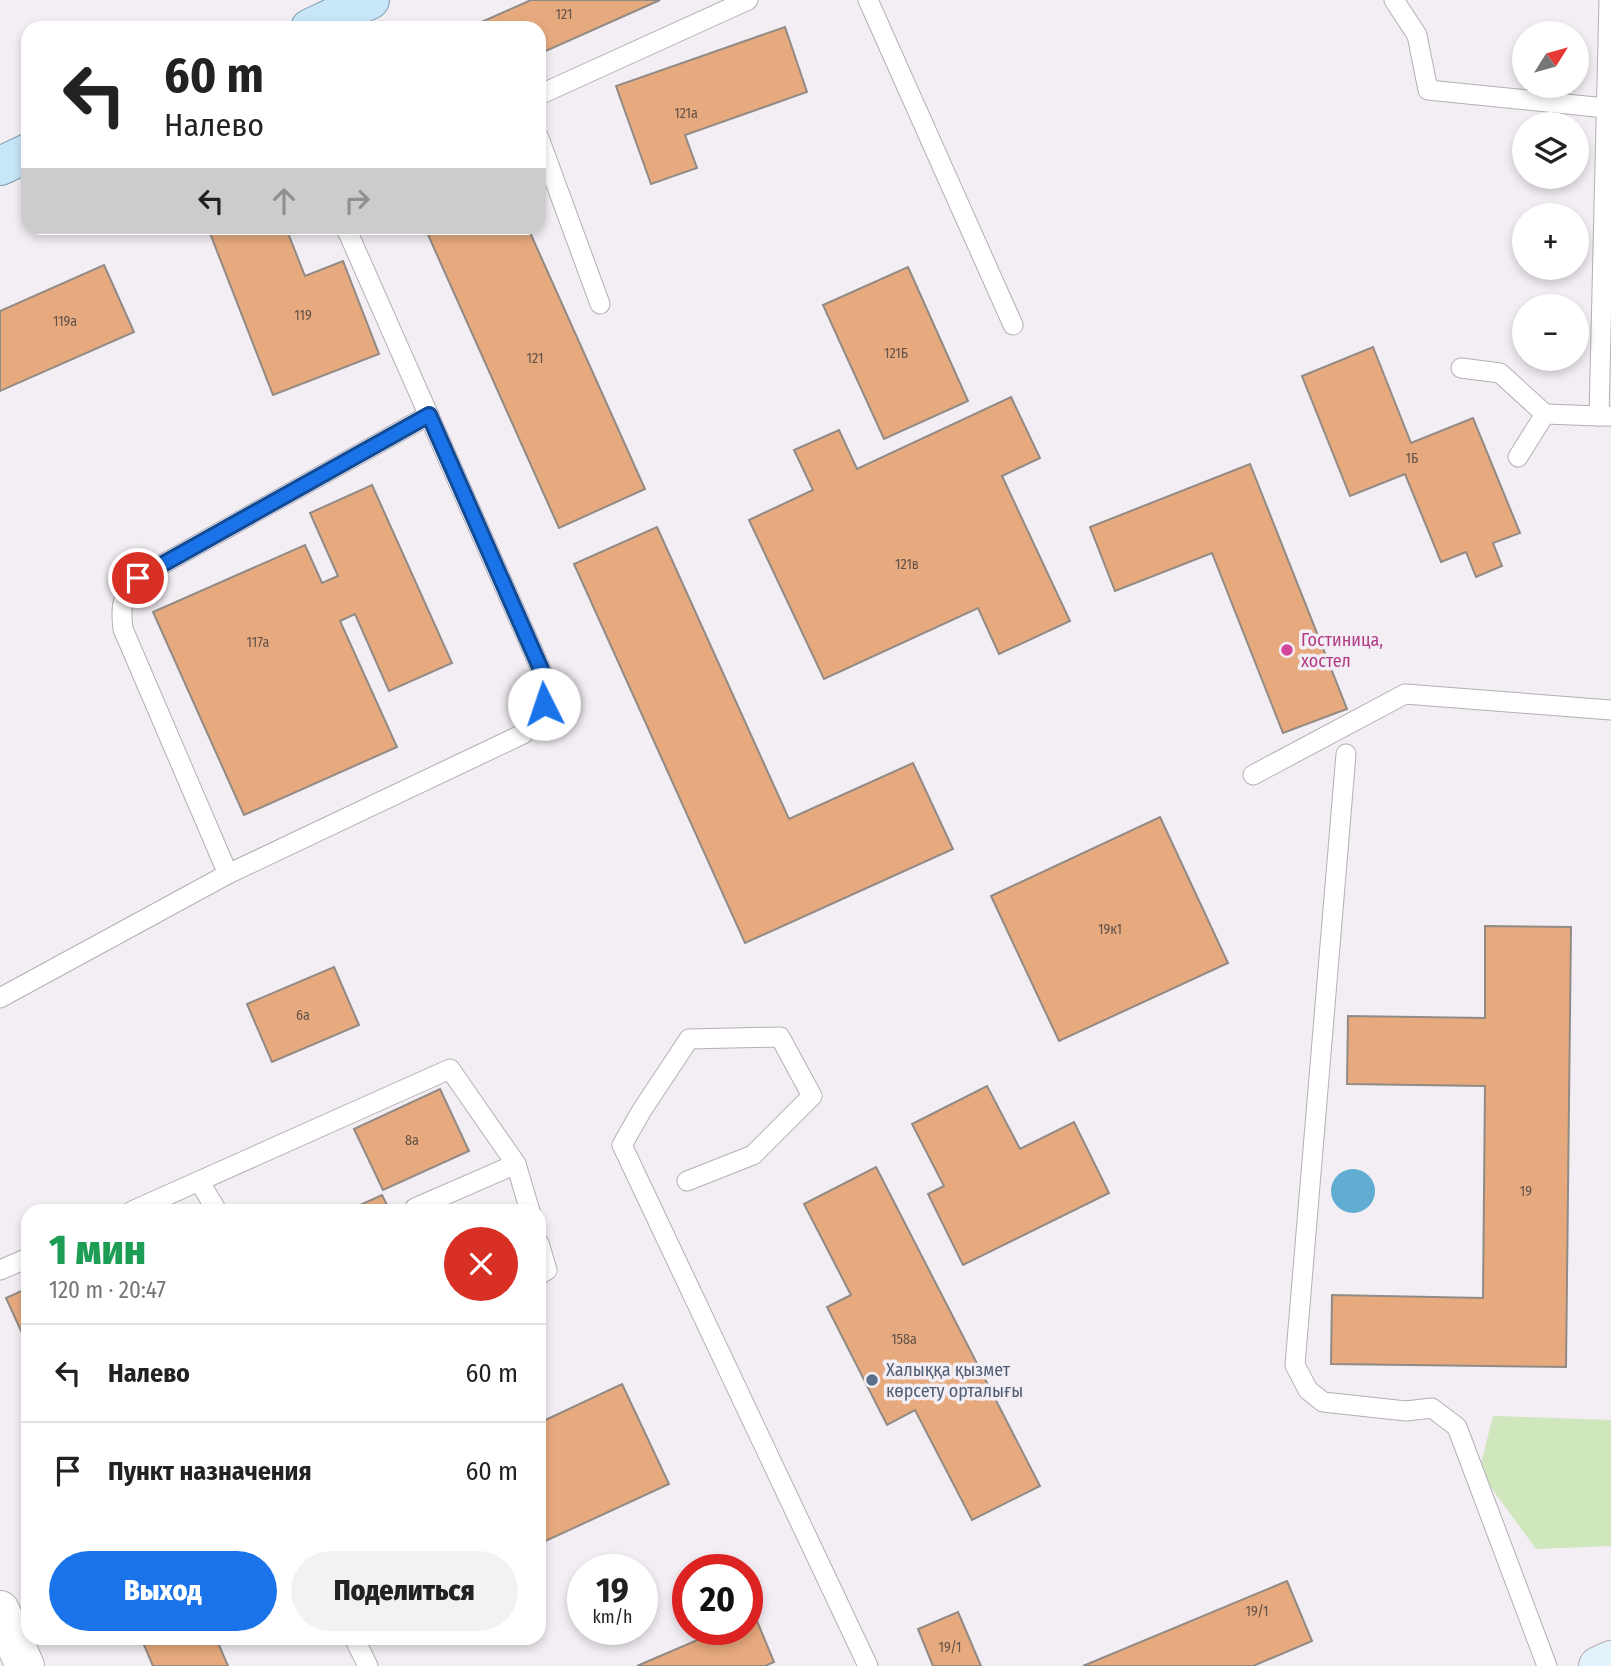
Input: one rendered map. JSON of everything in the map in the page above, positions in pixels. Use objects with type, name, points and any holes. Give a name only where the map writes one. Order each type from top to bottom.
[{"type":"main road","points":[[325,21],[370,0]]},
{"type":"main road","points":[[0,166],[21,156]]},
{"type":"street","points":[[0,1610],[25,1666]]},
{"type":"street","points":[[1598,1666],[1611,1660]]},
{"type":"lane","points":[[546,92],[748,0]]},
{"type":"lane","points":[[868,0],[1013,326]]},
{"type":"lane","points":[[1394,0],[1417,35],[1428,90],[1606,108]]},
{"type":"lane","points":[[1461,368],[1500,373],[1545,414],[1605,416],[1609,0]]},
{"type":"lane","points":[[546,157],[600,304]]},
{"type":"lane","points":[[0,998],[228,874],[523,734],[537,720],[544,704],[547,683],[349,235]]},
{"type":"lane","points":[[1518,457],[1545,414]]},
{"type":"lane","points":[[228,874],[123,629],[121,609],[126,592],[138,578],[429,415]]},
{"type":"lane","points":[[1253,775],[1405,694],[1611,710]]},
{"type":"lane","points":[[1346,754],[1295,1365],[1308,1390],[1323,1402],[1406,1411],[1432,1408],[1457,1427],[1547,1666]]},
{"type":"lane","points":[[687,1181],[753,1155],[812,1096],[780,1037],[689,1039],[622,1145],[868,1666]]},
{"type":"lane","points":[[148,1204],[450,1069],[516,1164],[528,1204]]},
{"type":"lane","points":[[424,1204],[516,1164]]},
{"type":"lane","points":[[199,1181],[213,1204]]},
{"type":"lane","points":[[0,1270],[21,1261]]},
{"type":"lane","points":[[358,1645],[368,1666]]},
{"type":"green space","points":[[1493,1416],[1611,1420],[1611,1546],[1536,1549],[1479,1471]]},
{"type":"water","points":[[1353,1169],[1362,1170],[1369,1175],[1374,1182],[1374,1200],[1369,1207],[1362,1212],[1353,1213],[1344,1212],[1337,1207],[1332,1200],[1331,1191],[1332,1182],[1337,1175],[1344,1170]]},
{"type":"building","points":[[531,0],[660,0],[546,51],[546,21],[484,21]]},
{"type":"building","points":[[785,27],[807,92],[685,135],[697,168],[651,184],[616,86]]},
{"type":"building","points":[[211,235],[289,235],[305,276],[343,261],[379,354],[273,395]]},
{"type":"building","points":[[428,235],[531,235],[645,489],[559,528]]},
{"type":"building","points":[[104,265],[134,332],[0,391],[0,311]]},
{"type":"building","points":[[908,267],[968,401],[884,439],[823,305]]},
{"type":"building","points":[[1373,347],[1411,443],[1473,418],[1520,533],[1493,543],[1502,566],[1476,577],[1466,552],[1441,562],[1405,474],[1350,496],[1302,376]]},
{"type":"building","points":[[1011,397],[1040,458],[1002,476],[1070,621],[999,654],[978,608],[824,679],[749,520],[813,490],[794,450],[839,430],[857,469]]},
{"type":"building","name":"Гостиница, хостел","points":[[1250,464],[1347,709],[1283,733],[1212,553],[1115,591],[1090,527]]},
{"type":"building","points":[[372,485],[452,663],[389,691],[355,614],[340,621],[397,747],[244,815],[153,612],[305,545],[322,583],[338,576],[310,513]]},
{"type":"building","points":[[657,527],[789,819],[913,763],[953,849],[745,943],[574,564]]},
{"type":"building","points":[[1160,817],[1228,963],[1059,1041],[991,896]]},
{"type":"building","points":[[1485,926],[1571,927],[1566,1367],[1331,1364],[1332,1295],[1483,1298],[1485,1086],[1347,1084],[1348,1016],[1485,1018]]},
{"type":"building","points":[[334,967],[359,1025],[272,1062],[247,1004]]},
{"type":"building","points":[[987,1086],[1020,1149],[1074,1122],[1109,1193],[963,1265],[928,1194],[944,1186],[912,1124]]},
{"type":"building","points":[[440,1089],[469,1151],[383,1190],[354,1129]]},
{"type":"building","points":[[876,1167],[1040,1486],[972,1520],[915,1410],[887,1425],[827,1307],[851,1295],[804,1204]]},
{"type":"building","points":[[382,1195],[386,1204],[362,1204]]},
{"type":"building","points":[[21,1291],[21,1331],[6,1298]]},
{"type":"building","points":[[622,1384],[669,1484],[546,1541],[546,1420]]},
{"type":"building","points":[[1287,1581],[1312,1641],[1253,1666],[1083,1666]]},
{"type":"building","points":[[958,1612],[981,1666],[933,1666],[918,1629]]},
{"type":"building","points":[[763,1635],[774,1662],[765,1666],[637,1666],[686,1645],[763,1645]]},
{"type":"building","points":[[144,1645],[219,1645],[228,1666],[153,1666]]},
{"type":"place","name":"Гостиница, хостел","points":[[1287,650]]},
{"type":"place","name":"Халыққа қызмет көрсету орталығы","points":[[872,1380]]},
{"type":"route","points":[[138,578],[429,415],[547,683],[544,704]]}]
